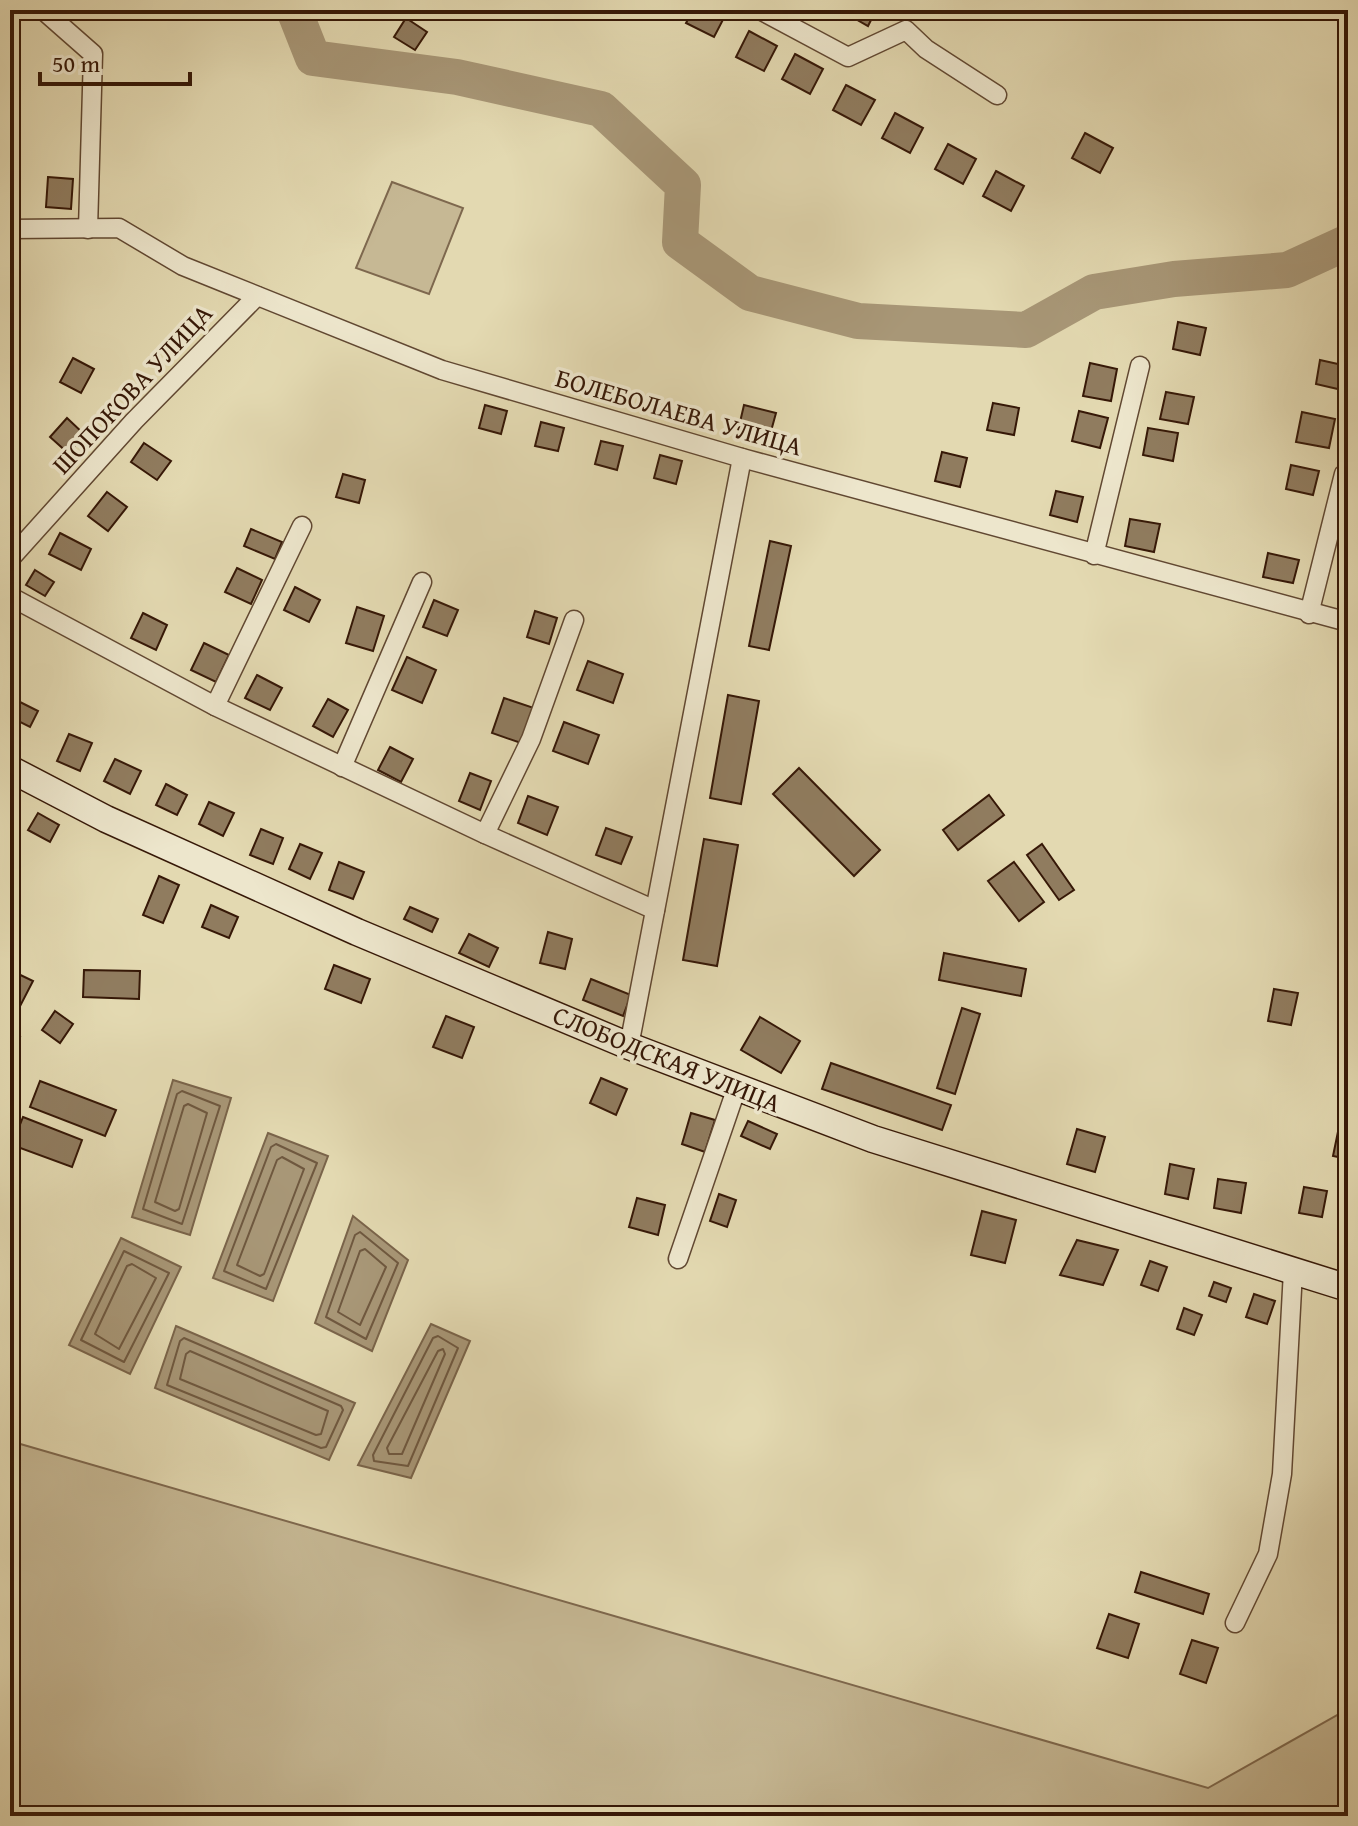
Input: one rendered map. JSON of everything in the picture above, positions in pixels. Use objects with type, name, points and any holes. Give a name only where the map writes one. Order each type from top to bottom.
[{"type":"street","points":[[43,10],[93,54],[88,229]]},
{"type":"street","points":[[760,10],[848,57],[906,30]]},
{"type":"street","points":[[906,30],[910,10]]},
{"type":"street","points":[[906,30],[926,49],[997,95]]},
{"type":"street","name":"БОЛЕБОЛАЕВА УЛИЦА","points":[[10,229],[119,228],[183,266],[442,370],[742,458],[1309,614],[1348,622]]},
{"type":"street","name":"ШОПОКОВА УЛИЦА","points":[[11,555],[134,421],[257,296]]},
{"type":"street","points":[[1094,555],[1140,366]]},
{"type":"street","points":[[629,1046],[742,458]]},
{"type":"street","points":[[1309,614],[1344,474]]},
{"type":"street","points":[[215,706],[302,526]]},
{"type":"street","points":[[342,767],[422,582]]},
{"type":"street","points":[[10,592],[13,598],[215,706],[485,834],[655,910]]},
{"type":"street","points":[[485,834],[531,739],[574,620]]},
{"type":"street","name":"СЛОБОДСКАЯ УЛИЦА","points":[[10,769],[106,819],[287,901],[629,1046],[873,1139],[1348,1288]]},
{"type":"street","points":[[678,1259],[737,1087]]},
{"type":"street","points":[[1235,1623],[1268,1554],[1282,1474],[1293,1271]]},
{"type":"shaded area","points":[[392,182],[463,208],[429,294],[356,268]]},
{"type":"shaded area","points":[[10,1441],[1208,1788],[1348,1709],[1348,1816],[10,1816]]},
{"type":"water","points":[[173,1080],[231,1098],[190,1235],[132,1217]]},
{"type":"water","points":[[268,1133],[328,1156],[273,1301],[213,1278]]},
{"type":"water","points":[[353,1216],[408,1260],[372,1351],[315,1323]]},
{"type":"water","points":[[121,1238],[181,1267],[130,1374],[69,1345]]},
{"type":"water","points":[[431,1324],[470,1341],[411,1478],[358,1465]]},
{"type":"water","points":[[176,1326],[355,1403],[329,1460],[155,1388]]},
{"type":"building","points":[[693,10],[727,12],[714,37],[686,23]]},
{"type":"building","points":[[840,10],[876,10],[868,26]]},
{"type":"building","points":[[406,18],[427,32],[415,50],[394,37]]},
{"type":"building","points":[[749,31],[777,46],[764,71],[736,57]]},
{"type":"building","points":[[795,54],[823,69],[810,94],[782,79]]},
{"type":"building","points":[[846,85],[875,100],[861,125],[833,110]]},
{"type":"building","points":[[895,113],[923,128],[910,153],[882,138]]},
{"type":"building","points":[[1085,133],[1113,148],[1100,173],[1072,158]]},
{"type":"building","points":[[948,144],[976,159],[963,184],[935,169]]},
{"type":"building","points":[[996,171],[1024,186],[1011,211],[983,196]]},
{"type":"building","points":[[48,177],[73,179],[71,209],[46,207]]},
{"type":"building","points":[[1178,322],[1206,328],[1200,355],[1173,349]]},
{"type":"building","points":[[73,358],[94,369],[81,393],[60,382]]},
{"type":"building","points":[[1320,360],[1347,366],[1342,390],[1316,384]]},
{"type":"building","points":[[1090,363],[1117,369],[1111,401],[1083,396]]},
{"type":"building","points":[[1166,392],[1194,397],[1188,424],[1160,419]]},
{"type":"building","points":[[993,403],[1019,408],[1014,435],[987,430]]},
{"type":"building","points":[[485,405],[507,411],[501,434],[479,428]]},
{"type":"building","points":[[744,405],[776,413],[768,442],[737,435]]},
{"type":"building","points":[[1079,411],[1108,418],[1100,448],[1072,441]]},
{"type":"building","points":[[1302,412],[1335,419],[1329,448],[1296,442]]},
{"type":"building","points":[[67,418],[85,435],[68,453],[50,437]]},
{"type":"building","points":[[541,422],[564,428],[558,451],[535,446]]},
{"type":"building","points":[[1148,428],[1178,433],[1173,461],[1143,455]]},
{"type":"building","points":[[601,441],[623,446],[617,470],[595,464]]},
{"type":"building","points":[[144,443],[171,461],[157,480],[131,462]]},
{"type":"building","points":[[942,452],[967,458],[960,487],[935,481]]},
{"type":"building","points":[[660,455],[682,461],[676,484],[654,478]]},
{"type":"building","points":[[1291,465],[1319,471],[1313,495],[1286,489]]},
{"type":"building","points":[[343,474],[365,480],[359,503],[336,497]]},
{"type":"building","points":[[1056,491],[1083,497],[1077,522],[1050,515]]},
{"type":"building","points":[[107,492],[127,507],[108,531],[88,516]]},
{"type":"building","points":[[1130,519],[1160,524],[1154,552],[1125,546]]},
{"type":"building","points":[[251,529],[282,542],[275,559],[244,546]]},
{"type":"building","points":[[60,533],[91,549],[81,570],[49,554]]},
{"type":"building","points":[[770,541],[791,546],[769,650],[749,646]]},
{"type":"building","points":[[1268,553],[1299,560],[1293,583],[1263,577]]},
{"type":"building","points":[[237,568],[262,580],[251,604],[225,592]]},
{"type":"building","points":[[35,570],[54,582],[45,596],[26,585]]},
{"type":"building","points":[[295,587],[320,600],[309,622],[284,610]]},
{"type":"building","points":[[434,600],[458,610],[447,636],[423,627]]},
{"type":"building","points":[[357,607],[384,616],[373,651],[346,643]]},
{"type":"building","points":[[535,611],[557,618],[549,644],[527,637]]},
{"type":"building","points":[[143,613],[167,625],[156,650],[131,638]]},
{"type":"building","points":[[204,643],[229,655],[216,682],[191,670]]},
{"type":"building","points":[[407,657],[436,670],[422,703],[392,690]]},
{"type":"building","points":[[588,661],[623,674],[613,703],[577,690]]},
{"type":"building","points":[[257,675],[282,688],[270,710],[245,698]]},
{"type":"building","points":[[728,695],[759,701],[741,804],[710,798]]},
{"type":"building","points":[[10,697],[38,711],[30,727],[10,717]]},
{"type":"building","points":[[504,698],[534,708],[521,743],[492,733]]},
{"type":"building","points":[[328,699],[348,710],[333,737],[313,726]]},
{"type":"building","points":[[564,722],[599,735],[588,764],[553,751]]},
{"type":"building","points":[[69,734],[92,743],[80,771],[57,761]]},
{"type":"building","points":[[390,747],[413,759],[401,782],[378,770]]},
{"type":"building","points":[[115,759],[141,771],[130,794],[104,781]]},
{"type":"building","points":[[799,768],[880,850],[854,876],[773,794]]},
{"type":"building","points":[[470,773],[491,781],[480,810],[459,801]]},
{"type":"building","points":[[166,784],[187,795],[177,815],[156,805]]},
{"type":"building","points":[[989,795],[1004,815],[958,850],[943,830]]},
{"type":"building","points":[[528,796],[558,807],[547,835],[518,823]]},
{"type":"building","points":[[209,802],[234,813],[223,836],[199,824]]},
{"type":"building","points":[[38,813],[59,825],[50,842],[28,830]]},
{"type":"building","points":[[606,828],[632,837],[621,864],[596,855]]},
{"type":"building","points":[[261,829],[283,838],[273,864],[250,855]]},
{"type":"building","points":[[704,839],[738,845],[717,966],[683,960]]},
{"type":"building","points":[[300,844],[322,853],[310,879],[289,869]]},
{"type":"building","points":[[1042,844],[1074,890],[1059,900],[1027,855]]},
{"type":"building","points":[[339,862],[364,872],[353,899],[329,890]]},
{"type":"building","points":[[1014,862],[1044,902],[1019,921],[988,881]]},
{"type":"building","points":[[159,876],[179,885],[163,923],[143,915]]},
{"type":"building","points":[[211,905],[238,917],[229,938],[202,927]]},
{"type":"building","points":[[410,907],[438,919],[432,932],[404,919]]},
{"type":"building","points":[[548,932],[572,939],[565,969],[540,963]]},
{"type":"building","points":[[469,934],[498,948],[489,967],[459,953]]},
{"type":"building","points":[[944,953],[1026,969],[1021,996],[939,980]]},
{"type":"building","points":[[334,965],[370,979],[361,1003],[325,989]]},
{"type":"building","points":[[10,970],[33,981],[16,1014],[10,1011]]},
{"type":"building","points":[[84,970],[140,971],[139,999],[83,997]]},
{"type":"building","points":[[591,979],[631,995],[623,1016],[583,1000]]},
{"type":"building","points":[[1274,989],[1298,993],[1291,1025],[1268,1021]]},
{"type":"building","points":[[962,1008],[980,1014],[955,1094],[937,1088]]},
{"type":"building","points":[[55,1011],[73,1024],[60,1043],[42,1030]]},
{"type":"building","points":[[446,1016],[474,1027],[462,1058],[433,1047]]},
{"type":"building","points":[[760,1017],[800,1041],[781,1073],[741,1050]]},
{"type":"building","points":[[10,1032],[20,1037],[10,1057]]},
{"type":"building","points":[[831,1063],[951,1105],[942,1130],[822,1089]]},
{"type":"building","points":[[601,1078],[627,1089],[616,1115],[590,1103]]},
{"type":"building","points":[[40,1081],[116,1110],[105,1136],[30,1107]]},
{"type":"building","points":[[691,1113],[715,1120],[705,1152],[682,1144]]},
{"type":"building","points":[[23,1117],[82,1140],[72,1167],[12,1145]]},
{"type":"building","points":[[748,1121],[777,1134],[770,1149],[741,1136]]},
{"type":"building","points":[[1340,1122],[1348,1124],[1348,1159],[1333,1156]]},
{"type":"building","points":[[1077,1129],[1105,1137],[1095,1172],[1067,1164]]},
{"type":"building","points":[[1170,1164],[1194,1169],[1188,1199],[1165,1194]]},
{"type":"building","points":[[1218,1179],[1246,1183],[1241,1213],[1214,1208]]},
{"type":"building","points":[[1304,1187],[1327,1191],[1322,1217],[1299,1213]]},
{"type":"building","points":[[719,1194],[736,1200],[727,1227],[710,1221]]},
{"type":"building","points":[[637,1198],[665,1205],[658,1235],[629,1227]]},
{"type":"building","points":[[982,1211],[1016,1220],[1005,1263],[971,1255]]},
{"type":"building","points":[[1077,1240],[1118,1250],[1103,1285],[1060,1275]]},
{"type":"building","points":[[1150,1261],[1167,1267],[1158,1291],[1141,1285]]},
{"type":"building","points":[[1214,1282],[1231,1288],[1226,1302],[1209,1296]]},
{"type":"building","points":[[1254,1294],[1275,1301],[1267,1324],[1246,1317]]},
{"type":"building","points":[[1184,1308],[1202,1315],[1194,1335],[1177,1329]]},
{"type":"building","points":[[1141,1572],[1209,1594],[1203,1614],[1135,1592]]},
{"type":"building","points":[[1109,1614],[1139,1624],[1128,1658],[1097,1648]]},
{"type":"building","points":[[1192,1640],[1218,1648],[1206,1683],[1180,1674]]},
{"type":"waterway","points":[[294,10],[313,58],[457,77],[601,109],[683,185],[680,242],[750,293],[858,321],[1026,330],[1094,292],[1174,279],[1287,270],[1348,242]]}]
